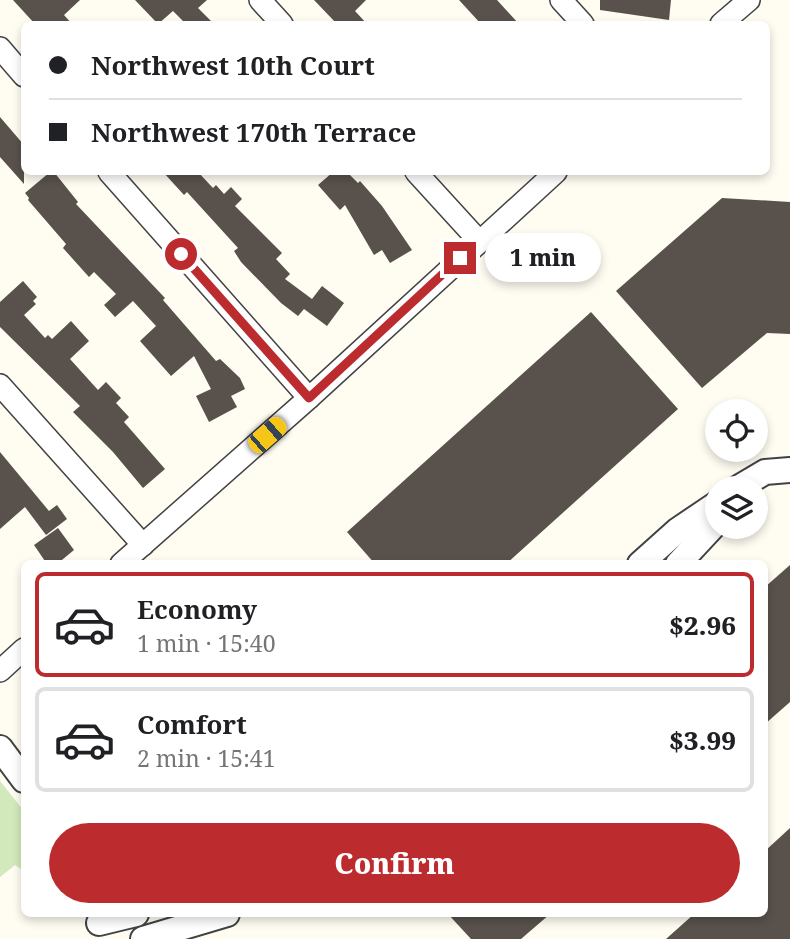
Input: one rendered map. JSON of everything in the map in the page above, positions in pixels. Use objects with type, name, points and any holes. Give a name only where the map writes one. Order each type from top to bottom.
[{"type":"street","points":[[260,0],[279,21]]},
{"type":"street","points":[[561,0],[580,21]]},
{"type":"street","points":[[724,21],[749,0]]},
{"type":"street","points":[[0,48],[21,72]]},
{"type":"street","points":[[112,175],[309,398]]},
{"type":"street","points":[[419,175],[479,241]]},
{"type":"street","points":[[126,560],[309,398],[553,175]]},
{"type":"street","points":[[0,385],[143,545]]},
{"type":"street","points":[[759,476],[765,472],[790,470]]},
{"type":"street","points":[[644,560],[678,530],[705,512]]},
{"type":"street","points":[[678,530],[686,556]]},
{"type":"street","points":[[686,556],[705,535]]},
{"type":"street","points":[[0,671],[21,652]]},
{"type":"street","points":[[0,748],[21,776]]},
{"type":"street","points":[[99,925],[126,917]]},
{"type":"street","points":[[143,939],[217,917]]},
{"type":"green space","points":[[0,781],[21,807],[21,869],[15,865],[0,877]]},
{"type":"building","points":[[13,0],[80,0],[64,15],[69,21],[32,21]]},
{"type":"building","points":[[135,0],[207,0],[198,8],[211,21],[183,21],[173,11],[161,21],[155,21]]},
{"type":"building","points":[[314,0],[366,0],[355,11],[364,21],[334,21]]},
{"type":"building","points":[[459,0],[497,0],[516,21],[478,21]]},
{"type":"building","points":[[600,0],[671,0],[669,20],[600,10]]},
{"type":"building","points":[[0,117],[21,142],[21,175],[24,175],[24,184],[0,157]]},
{"type":"building","points":[[46,175],[56,175],[78,202],[76,204],[165,298],[163,300],[216,361],[220,359],[240,378],[245,389],[231,396],[237,407],[209,422],[196,396],[211,389],[194,356],[171,376],[140,341],[156,326],[133,301],[115,317],[104,305],[116,294],[94,272],[89,277],[63,248],[66,244],[25,193]]},
{"type":"building","points":[[166,175],[201,175],[213,188],[216,185],[224,194],[231,187],[242,199],[235,206],[282,253],[276,259],[290,274],[285,279],[312,299],[322,286],[344,303],[327,326],[304,309],[298,316],[281,303],[241,262],[234,251],[238,248],[187,192],[184,195]]},
{"type":"building","points":[[330,175],[350,175],[358,183],[360,181],[382,206],[412,250],[390,263],[382,250],[374,255],[345,205],[340,210],[318,185]]},
{"type":"building","points":[[722,198],[790,202],[790,334],[767,333],[702,388],[616,291]]},
{"type":"building","points":[[23,281],[37,297],[33,301],[36,304],[24,315],[45,338],[48,335],[52,339],[71,321],[89,341],[70,359],[98,390],[106,382],[121,398],[116,403],[129,417],[124,422],[165,469],[143,488],[113,452],[73,412],[80,406],[0,327],[0,302]]},
{"type":"building","points":[[591,312],[678,409],[510,560],[372,560],[347,532]]},
{"type":"building","points":[[0,452],[49,511],[57,505],[67,519],[46,535],[25,507],[0,529]]},
{"type":"building","points":[[58,528],[74,550],[62,560],[44,560],[34,545]]},
{"type":"building","points":[[790,565],[790,702],[768,721],[768,584]]},
{"type":"building","points":[[790,828],[790,939],[666,939],[691,917],[768,917],[768,848]]},
{"type":"building","points":[[451,917],[547,917],[521,939],[471,939]]},
{"type":"route","points":[[181,254],[309,398],[460,258]]}]
